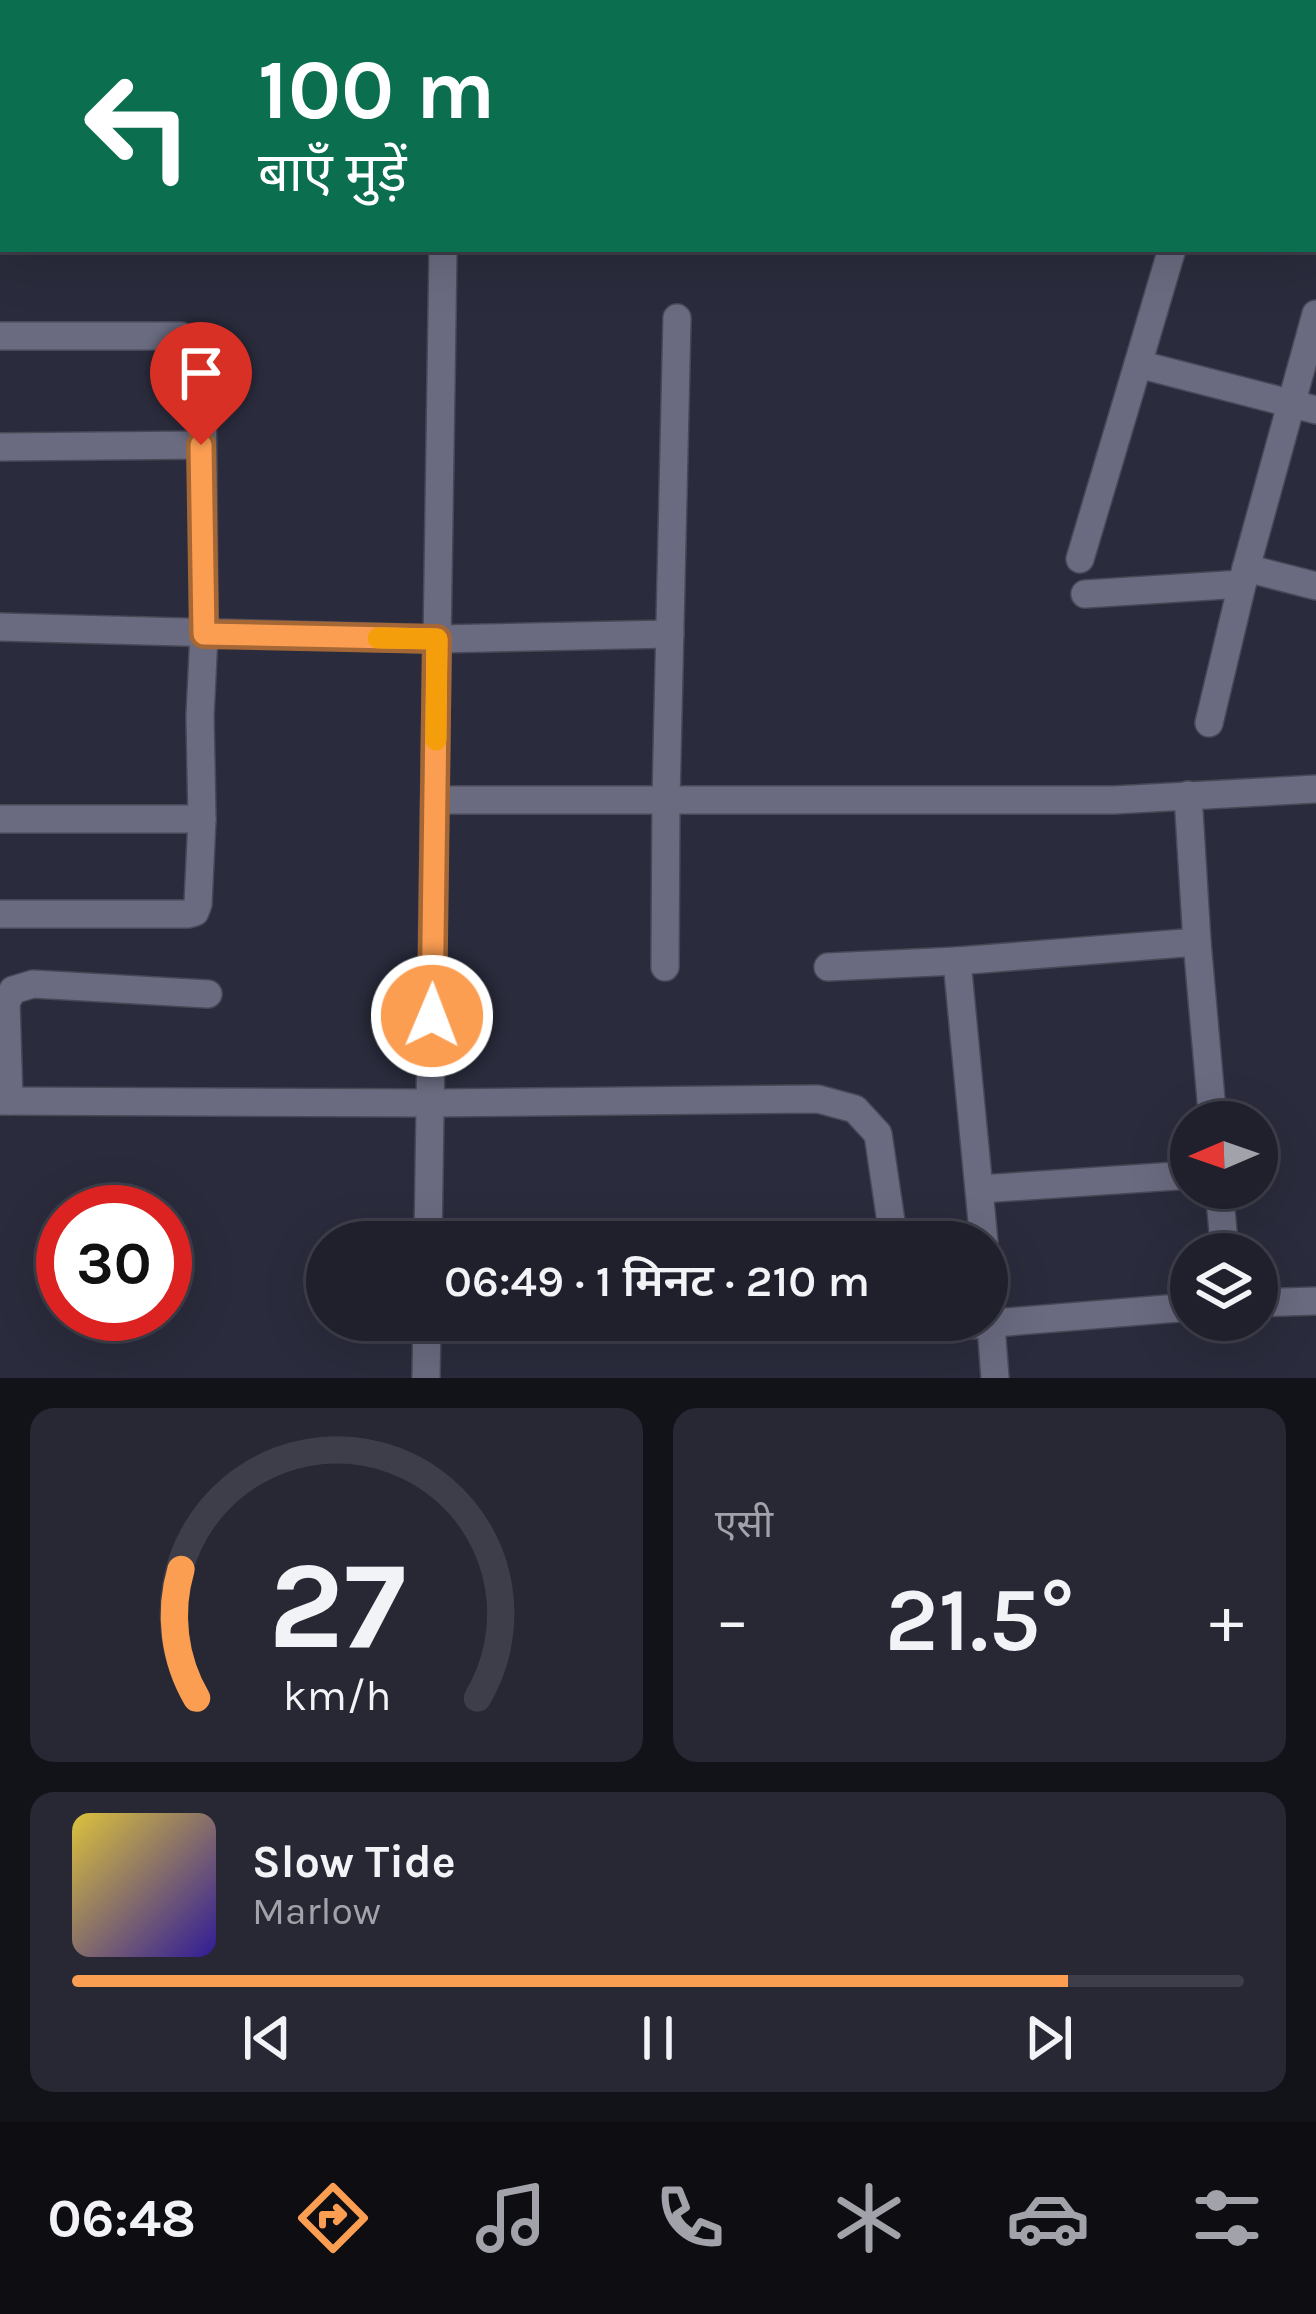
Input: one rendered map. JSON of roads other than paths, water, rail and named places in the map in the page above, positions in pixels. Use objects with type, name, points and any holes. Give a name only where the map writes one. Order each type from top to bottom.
[{"type":"street","points":[[428,1221],[443,252]]},
{"type":"street","points":[[1080,559],[1171,252]]},
{"type":"street","points":[[1209,723],[1244,576],[1304,406],[1316,314]]},
{"type":"street","points":[[665,967],[677,318]]},
{"type":"street","points":[[0,336],[181,336],[199,344],[204,634],[202,819],[195,912],[0,914]]},
{"type":"street","points":[[1138,364],[1304,406]]},
{"type":"street","points":[[0,446],[201,445]]},
{"type":"street","points":[[1085,594],[1244,576],[1316,586]]},
{"type":"street","points":[[0,627],[437,639],[670,634]]},
{"type":"street","points":[[435,800],[1114,800],[1316,789]]},
{"type":"street","points":[[1188,795],[1211,1101]]},
{"type":"street","points":[[0,820],[202,819]]},
{"type":"street","points":[[827,967],[1197,942]]},
{"type":"street","points":[[957,961],[982,1221]]},
{"type":"street","points":[[208,994],[33,983],[13,990],[6,1002],[4,1101],[818,1100],[855,1109],[878,1134],[891,1221]]},
{"type":"street","points":[[980,1189],[1170,1175]]},
{"type":"street","points":[[1278,1302],[1316,1300]]},
{"type":"street","points":[[1008,1323],[1170,1309]]},
{"type":"street","points":[[426,1378],[427,1341]]},
{"type":"street","points":[[992,1341],[995,1378]]}]
